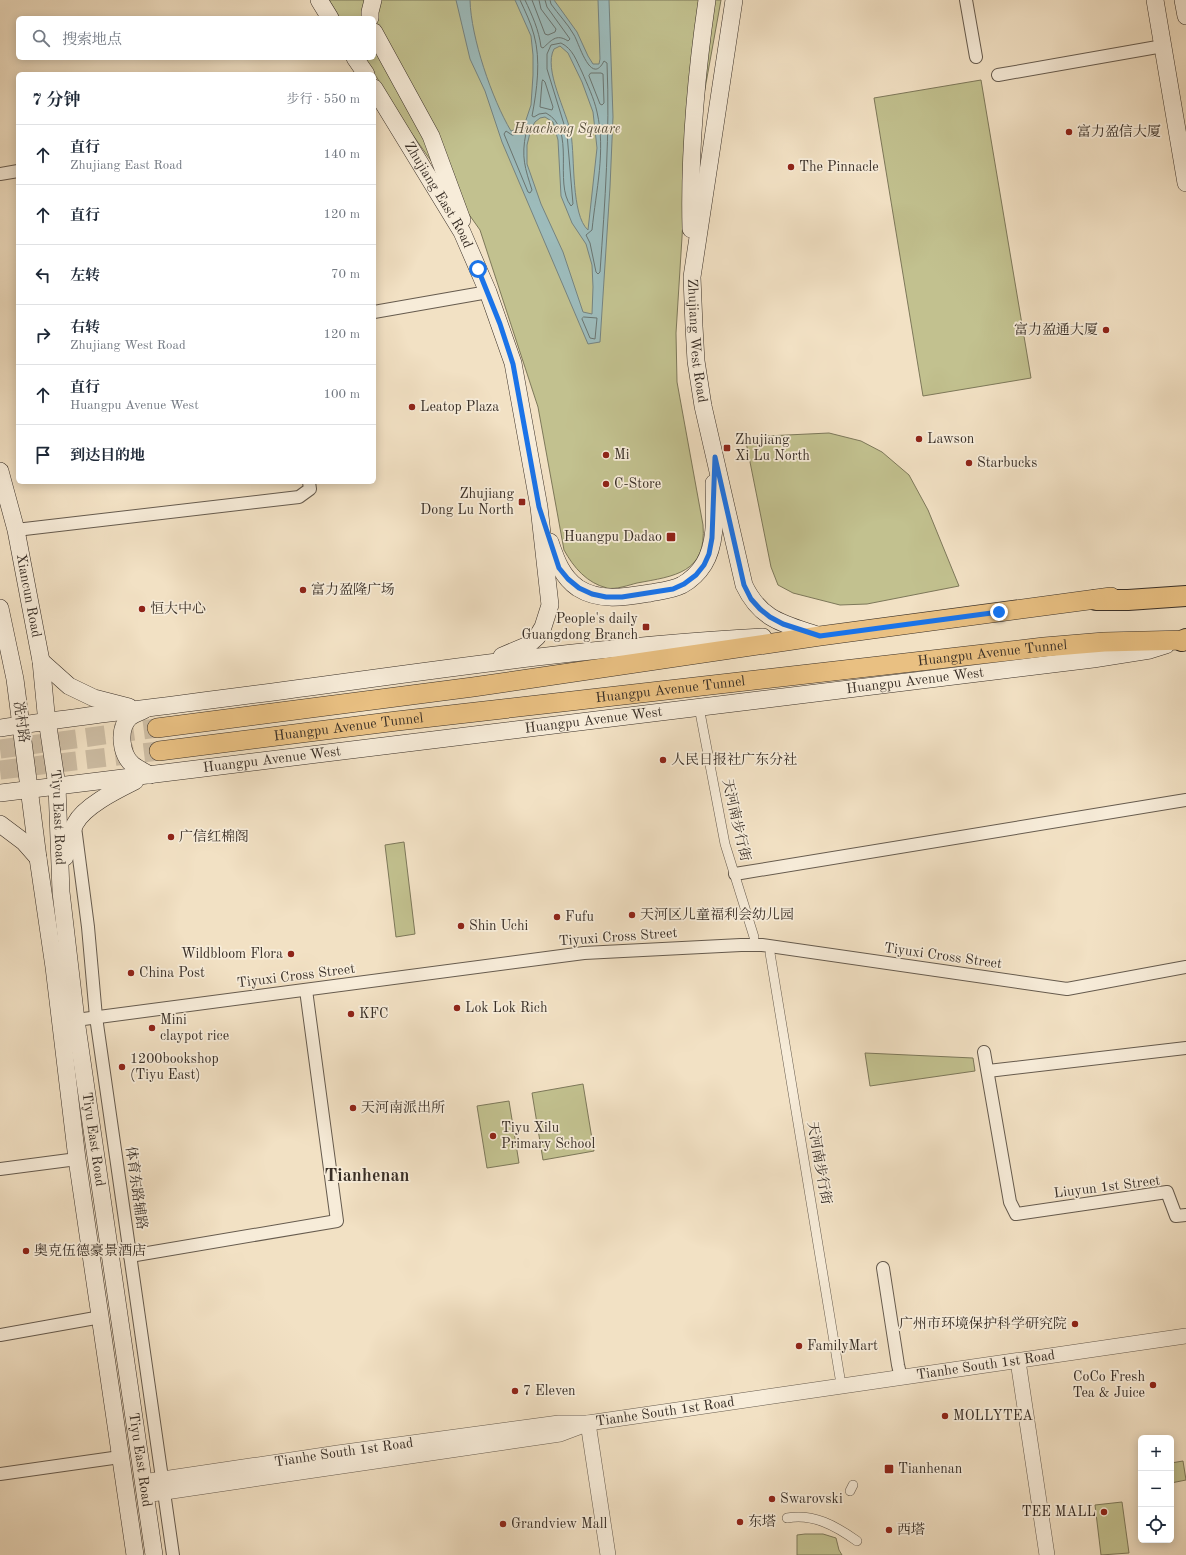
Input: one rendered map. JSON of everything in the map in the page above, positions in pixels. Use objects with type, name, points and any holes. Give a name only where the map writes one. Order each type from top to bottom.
[{"type":"highway","points":[[1096,600],[1128,600],[1186,596]]},
{"type":"main road","points":[[319,0],[329,16]]},
{"type":"main road","points":[[370,16],[373,0]]},
{"type":"main road","points":[[692,277],[690,188],[691,158],[695,105],[707,0]]},
{"type":"main road","name":"Zhujiang West Road","points":[[734,0],[692,277],[696,361],[703,406],[744,585],[751,599],[770,617],[783,624],[820,636]]},
{"type":"main road","points":[[1155,0],[1186,183]]},
{"type":"main road","points":[[1183,0],[1186,16]]},
{"type":"main road","points":[[376,36],[431,136],[455,198],[488,292]]},
{"type":"main road","points":[[356,60],[365,72]]},
{"type":"main road","name":"Zhujiang East Road","points":[[376,91],[462,232],[488,292],[513,364],[539,507],[550,605],[543,627],[537,637],[517,650],[498,657],[450,668]]},
{"type":"main road","points":[[539,507],[559,568],[568,579],[579,588],[592,594],[606,597],[622,597],[673,589],[684,584],[696,575],[704,565],[709,554],[712,538],[715,457]]},
{"type":"main road","name":"Xiancun Road","points":[[0,471],[16,530],[41,661],[47,722]]},
{"type":"main road","points":[[0,728],[450,668],[723,639],[820,636],[1096,600],[1186,586]]},
{"type":"main road","name":"冼村路","points":[[0,608],[15,679],[29,789]]},
{"type":"main road","name":"Huangpu Avenue Tunnel","points":[[157,728],[473,688],[820,636]]},
{"type":"main road","name":"Huangpu Avenue Tunnel","points":[[159,751],[397,721],[1044,647],[1104,642],[1185,640]]},
{"type":"main road","name":"Huangpu Avenue West","points":[[0,793],[1093,659],[1150,650],[1185,640]]},
{"type":"main road","points":[[41,661],[69,686],[94,698],[122,706],[145,709]]},
{"type":"main road","points":[[145,709],[130,717],[122,735],[122,745],[126,756],[133,765],[150,775]]},
{"type":"main road","name":"Tiyu East Road","points":[[47,722],[56,786],[61,892],[76,1020],[154,1555]]},
{"type":"main road","points":[[61,892],[66,847],[78,819],[103,798],[150,775]]},
{"type":"main road","name":"Tiyu East Road","points":[[29,789],[54,967],[77,1159],[135,1555]]},
{"type":"main road","points":[[0,824],[24,842],[38,858]]},
{"type":"street","points":[[966,0],[976,57]]},
{"type":"street","points":[[1152,0],[1159,26]]},
{"type":"street","points":[[998,75],[1163,46]]},
{"type":"street","points":[[0,174],[16,171]]},
{"type":"street","points":[[376,312],[488,292]]},
{"type":"street","points":[[16,530],[299,497],[310,489],[309,484]]},
{"type":"street","name":"天河南步行街","points":[[698,707],[725,844],[754,937]]},
{"type":"street","points":[[735,874],[1186,800]]},
{"type":"street","name":"体育东路辅路","points":[[75,824],[88,927],[96,1017],[173,1555]]},
{"type":"street","name":"Tiyuxi Cross Street","points":[[76,1020],[584,953],[756,944],[1067,989],[1186,967]]},
{"type":"street","name":"天河南步行街","points":[[770,953],[840,1378]]},
{"type":"street","points":[[130,1256],[337,1221],[306,990]]},
{"type":"street","points":[[984,1052],[988,1071],[1186,1048]]},
{"type":"street","name":"Liuyun 1st Street","points":[[988,1071],[1010,1202],[1016,1214],[1167,1192],[1176,1216],[1186,1215]]},
{"type":"street","points":[[0,1169],[77,1159]]},
{"type":"street","points":[[883,1268],[901,1378]]},
{"type":"street","points":[[0,1335],[101,1317]]},
{"type":"street","name":"Tianhe South 1st Road","points":[[144,1488],[559,1422],[588,1423],[1186,1336]]},
{"type":"street","points":[[1018,1361],[1047,1555]]},
{"type":"street","points":[[588,1423],[608,1555]]},
{"type":"street","points":[[0,1474],[120,1457]]},
{"type":"street","points":[[787,1518],[796,1517],[813,1519],[840,1529],[857,1541]]},
{"type":"green space","name":"Huacheng Square","points":[[329,0],[721,0],[684,205],[676,333],[677,382],[703,525],[703,541],[700,553],[694,563],[686,569],[664,578],[618,588],[607,588],[587,579],[568,557],[564,550],[538,407],[480,230],[405,124],[376,76],[376,72],[373,72],[366,60],[376,60],[376,16],[339,16]]},
{"type":"green space","points":[[981,80],[1031,378],[923,396],[874,98]]},
{"type":"green space","points":[[829,433],[861,441],[882,452],[909,475],[928,510],[959,586],[867,604],[840,605],[793,593],[778,585],[771,567],[745,437]]},
{"type":"green space","points":[[404,842],[415,934],[396,937],[385,845]]},
{"type":"green space","points":[[865,1053],[973,1058],[975,1071],[870,1086]]},
{"type":"green space","points":[[583,1084],[594,1151],[543,1160],[532,1093]]},
{"type":"green space","points":[[509,1101],[519,1163],[487,1168],[477,1106]]},
{"type":"green space","points":[[1183,1461],[1186,1480],[1174,1482],[1174,1462]]},
{"type":"green space","points":[[1122,1502],[1129,1553],[1101,1555],[1095,1505]]},
{"type":"green space","points":[[823,1534],[836,1538],[842,1555],[797,1555],[797,1535]]},
{"type":"water","points":[[456,0],[470,0],[471,15],[478,50],[490,86],[511,131],[524,126],[531,105],[533,55],[531,36],[515,0],[554,0],[577,32],[593,64],[599,64],[598,0],[609,0],[613,117],[600,342],[588,344],[502,142],[485,91],[470,59]],"holes":[[[560,46],[568,53],[582,82],[593,112],[597,148],[588,230],[583,223],[576,199],[569,125],[553,79],[551,68],[551,57],[554,49]],[[545,117],[553,122],[558,140],[561,196],[572,223],[586,244],[592,265],[592,314],[583,312],[563,252],[541,204],[527,164],[527,145],[531,129],[535,122],[540,118]]]},
{"type":"tunnel","points":[[0,749],[157,728]]},
{"type":"tunnel","points":[[0,770],[159,751]]},
{"type":"place","name":"富力盈信大厦","points":[[1069,132]]},
{"type":"place","name":"The Pinnacle","points":[[791,167]]},
{"type":"place","name":"富力盈通大厦","points":[[1106,330]]},
{"type":"place","name":"Leatop Plaza","points":[[412,407]]},
{"type":"place","name":"Lawson","points":[[919,439]]},
{"type":"place","name":"Zhujiang Xi Lu North","points":[[727,448]]},
{"type":"place","name":"Mi","points":[[606,455]]},
{"type":"place","name":"Starbucks","points":[[969,463]]},
{"type":"place","name":"C-Store","points":[[606,484]]},
{"type":"place","name":"Zhujiang Dong Lu North","points":[[522,502]]},
{"type":"place","name":"Huangpu Dadao","points":[[671,537]]},
{"type":"place","name":"富力盈隆广场","points":[[303,590]]},
{"type":"place","name":"恒大中心","points":[[142,609]]},
{"type":"place","name":"People's daily Guangdong Branch","points":[[646,627]]},
{"type":"place","name":"人民日报社广东分社","points":[[663,760]]},
{"type":"place","name":"广信红棉阁","points":[[171,837]]},
{"type":"place","name":"天河区儿童福利会幼儿园","points":[[632,915]]},
{"type":"place","name":"Fufu","points":[[557,917]]},
{"type":"place","name":"Shin Uchi","points":[[461,926]]},
{"type":"place","name":"Wildbloom Flora","points":[[291,954]]},
{"type":"place","name":"China Post","points":[[131,973]]},
{"type":"place","name":"Lok Lok Rich","points":[[457,1008]]},
{"type":"place","name":"KFC","points":[[351,1014]]},
{"type":"place","name":"Mini claypot rice","points":[[152,1028]]},
{"type":"place","name":"1200bookshop (Tiyu East)","points":[[122,1067]]},
{"type":"place","name":"天河南派出所","points":[[353,1108]]},
{"type":"place","name":"Tiyu Xilu Primary School","points":[[493,1136]]},
{"type":"place","name":"奥克伍德豪景酒店","points":[[26,1251]]},
{"type":"place","name":"广州市环境保护科学研究院","points":[[1075,1324]]},
{"type":"place","name":"FamilyMart","points":[[799,1346]]},
{"type":"place","name":"CoCo Fresh Tea & Juice","points":[[1153,1385]]},
{"type":"place","name":"7 Eleven","points":[[515,1391]]},
{"type":"place","name":"MOLLYTEA","points":[[945,1416]]},
{"type":"place","name":"Tianhenan","points":[[889,1469]]},
{"type":"place","name":"Swarovski","points":[[772,1499]]},
{"type":"place","name":"TEE MALL","points":[[1104,1512]]},
{"type":"place","name":"东塔","points":[[740,1522]]},
{"type":"place","name":"Grandview Mall","points":[[503,1524]]},
{"type":"place","name":"西塔","points":[[889,1530]]},
{"type":"district","name":"Tianhenan","points":[[367,1176]]},
{"type":"route","points":[[478,269],[500,324],[513,364],[539,507],[559,568],[568,579],[579,588],[592,594],[606,597],[622,597],[673,589],[684,584],[696,575],[704,565],[709,554],[712,538],[715,457],[744,585],[751,599],[770,617],[783,624],[820,636],[999,612]]}]
